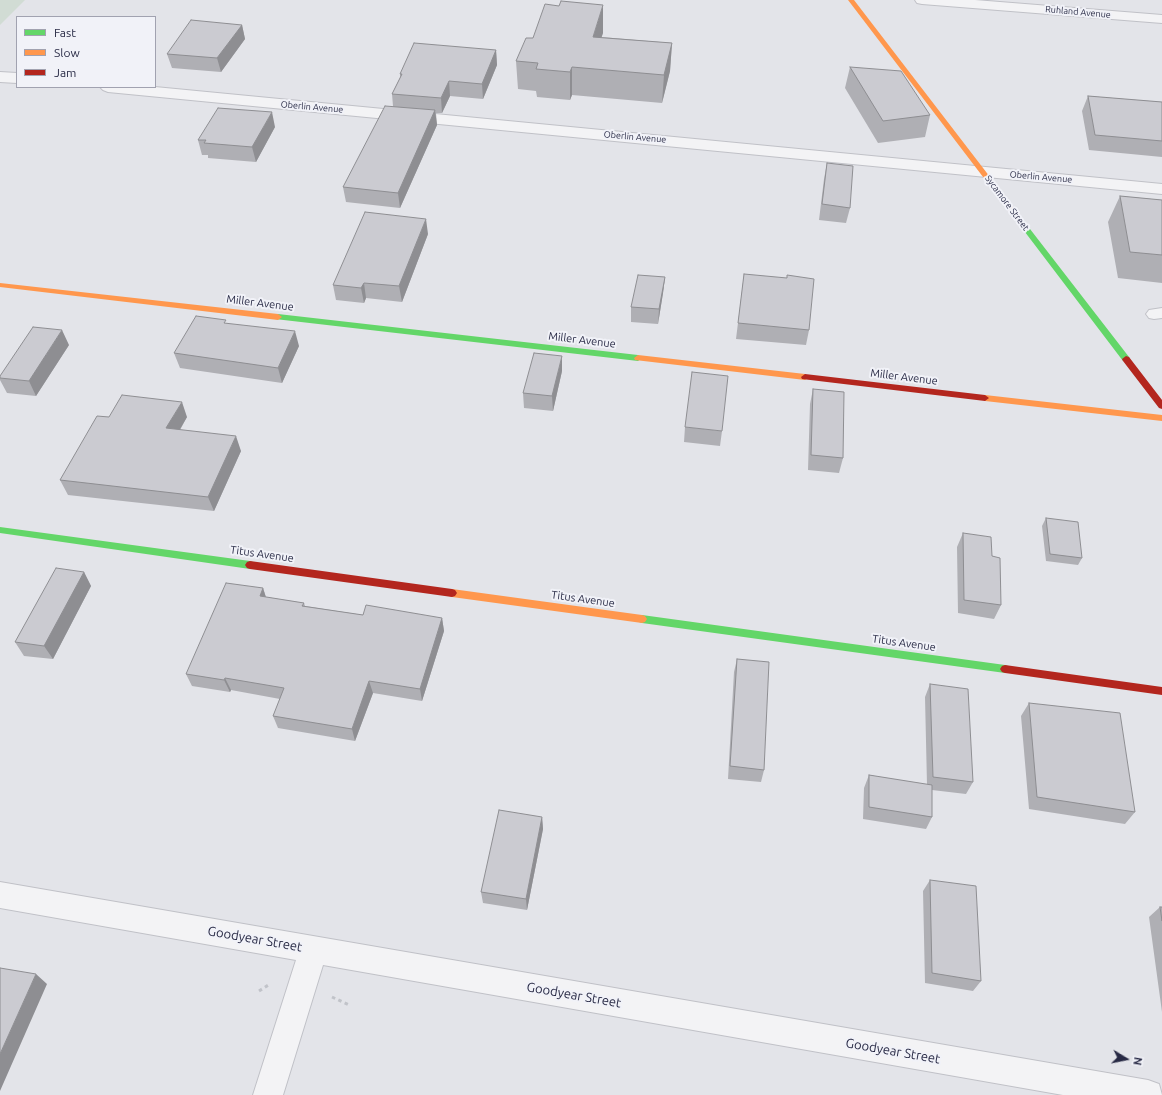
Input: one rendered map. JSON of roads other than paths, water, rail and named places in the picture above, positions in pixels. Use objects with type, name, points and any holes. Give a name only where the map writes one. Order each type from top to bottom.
[{"type":"street","name":"Sycamore Street","points":[[852,0],[1162,406]]},
{"type":"street","name":"Ruhland Avenue","points":[[922,0],[1162,19]]},
{"type":"street","points":[[0,77],[16,78]]},
{"type":"street","name":"Oberlin Avenue","points":[[118,88],[1162,189]]},
{"type":"street","name":"Miller Avenue","points":[[0,285],[1162,418]]},
{"type":"street","name":"Titus Avenue","points":[[0,530],[1162,691]]},
{"type":"street","name":"Goodyear Street","points":[[0,895],[1148,1095]]},
{"type":"street","points":[[268,1095],[314,949]]}]
